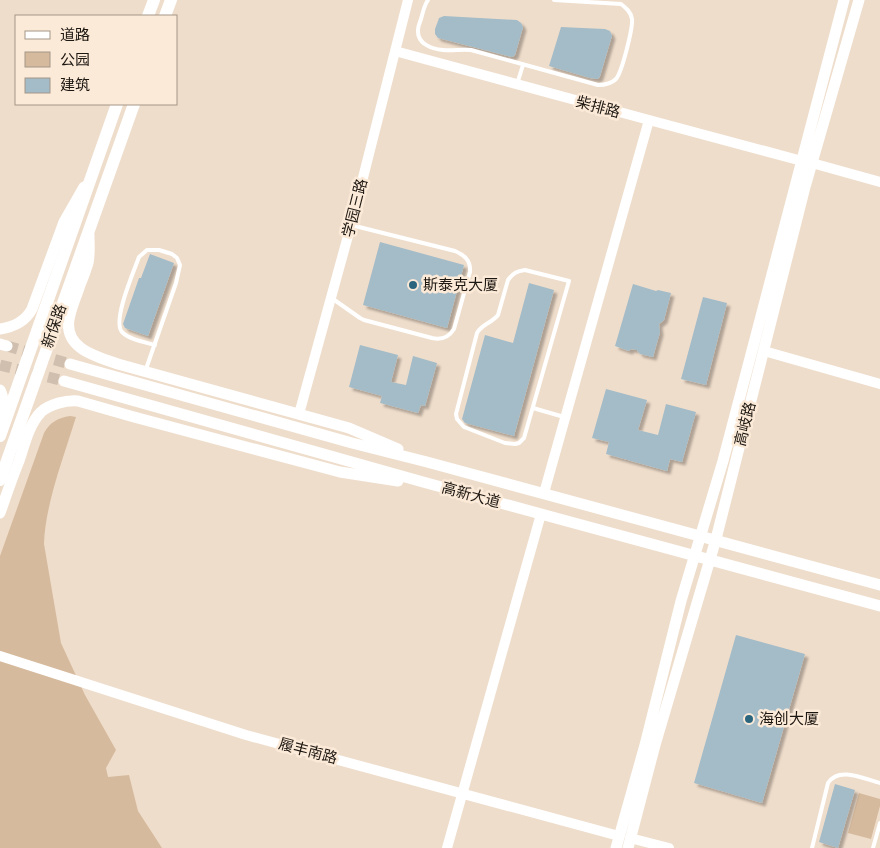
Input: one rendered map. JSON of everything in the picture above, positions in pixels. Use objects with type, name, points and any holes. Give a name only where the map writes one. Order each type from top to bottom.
[{"type":"main road","points":[[148,15],[154,0]]},
{"type":"main road","points":[[166,15],[171,0]]},
{"type":"main road","name":"高岐路","points":[[616,848],[626,841],[716,539],[764,351],[844,0]]},
{"type":"main road","name":"高岐路","points":[[626,841],[645,745],[681,601],[723,461],[807,162],[859,0]]},
{"type":"main road","name":"新保路","points":[[0,436],[117,105]]},
{"type":"main road","name":"新保路","points":[[0,480],[134,105]]},
{"type":"main road","points":[[0,329],[12,327],[28,316],[64,222],[95,166]]},
{"type":"main road","points":[[90,224],[88,262],[68,327],[70,335],[79,347],[96,357],[145,372],[349,428],[427,462]]},
{"type":"main road","name":"高新大道","points":[[70,364],[352,444],[544,493],[880,585]]},
{"type":"main road","name":"高新大道","points":[[64,381],[422,482],[880,606]]},
{"type":"main road","points":[[0,390],[2,392],[3,404],[0,416]]},
{"type":"main road","points":[[0,513],[36,419],[43,410],[72,400],[340,472],[395,481],[422,482]]},
{"type":"street","name":"学园三路","points":[[299,414],[351,225],[408,0]]},
{"type":"street","name":"柴排路","points":[[395,51],[880,182]]},
{"type":"street","points":[[544,493],[649,120]]},
{"type":"street","points":[[764,351],[880,384]]},
{"type":"street","points":[[447,848],[541,514]]},
{"type":"street","name":"履丰南路","points":[[0,656],[227,729],[462,793],[626,841],[669,848]]},
{"type":"lane","points":[[428,0],[418,29],[419,37],[425,45],[441,50],[471,50],[598,85],[611,83],[619,75],[632,24],[631,14],[621,4],[554,0]]},
{"type":"lane","points":[[517,84],[523,65]]},
{"type":"lane","points":[[331,298],[364,320],[432,338],[441,339],[449,335],[454,329],[470,268],[468,260],[455,251],[351,225]]},
{"type":"lane","points":[[145,372],[155,345],[176,283],[180,265],[177,258],[172,254],[152,249],[144,252],[139,257],[120,311],[118,323],[124,334],[155,345]]},
{"type":"lane","points":[[526,270],[569,281],[533,408],[524,438],[515,444],[505,443],[464,426],[457,419],[456,414],[477,333],[479,329],[496,319],[508,280],[511,276],[516,272],[526,270]]},
{"type":"lane","points":[[533,408],[565,418]]},
{"type":"lane","points":[[812,848],[830,780],[836,775],[846,774],[880,783]]},
{"type":"lane","points":[[873,848],[880,823]]},
{"type":"green space","points":[[70,416],[76,417],[51,497],[44,544],[61,643],[85,695],[116,750],[106,768],[108,777],[129,775],[138,811],[162,848],[0,848],[0,556],[44,433],[55,421]]},
{"type":"green space","points":[[859,793],[880,799],[880,806],[871,839],[848,833]]},
{"type":"building","points":[[444,16],[517,20],[523,27],[515,55],[512,57],[438,38],[435,34],[435,29],[439,18]]},
{"type":"building","points":[[561,27],[605,29],[610,31],[612,36],[599,78],[590,78],[549,66]]},
{"type":"building","name":"斯泰克大厦","points":[[380,242],[464,265],[447,328],[363,305]]},
{"type":"building","points":[[150,254],[174,263],[148,336],[125,328],[123,324],[139,278],[141,278]]},
{"type":"building","points":[[529,283],[554,290],[514,436],[465,423],[462,419],[485,335],[513,343]]},
{"type":"building","points":[[633,284],[656,291],[671,293],[664,320],[659,324],[660,332],[653,357],[640,354],[637,350],[631,349],[629,351],[615,346]]},
{"type":"building","points":[[703,297],[727,303],[706,385],[681,379]]},
{"type":"building","points":[[360,345],[398,355],[391,382],[406,385],[413,356],[437,363],[425,406],[421,405],[418,413],[380,403],[382,396],[349,387]]},
{"type":"building","points":[[606,389],[647,400],[638,430],[658,435],[666,404],[696,412],[682,462],[670,459],[667,471],[606,454],[609,442],[592,438]]},
{"type":"building","name":"海创大厦","points":[[736,635],[805,654],[762,803],[694,783]]},
{"type":"building","points":[[835,784],[855,790],[838,848],[819,842]]},
{"type":"tunnel","points":[[7,346],[70,364]]},
{"type":"tunnel","points":[[0,365],[64,381]]},
{"type":"place","name":"斯泰克大厦","points":[[413,285]]},
{"type":"place","name":"海创大厦","points":[[749,719]]}]
